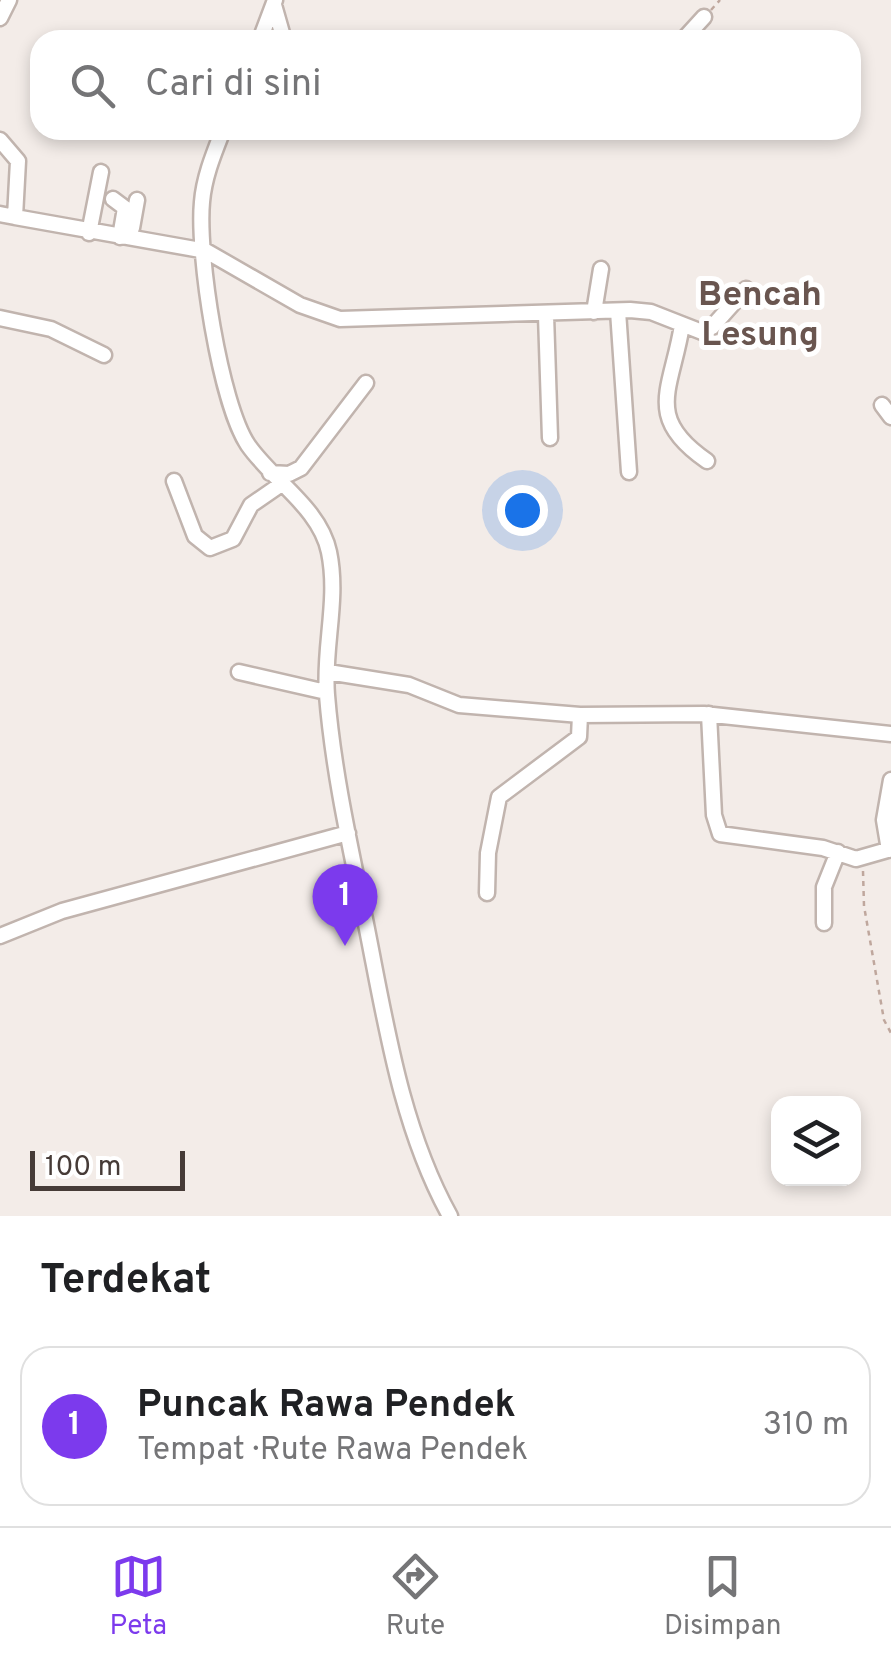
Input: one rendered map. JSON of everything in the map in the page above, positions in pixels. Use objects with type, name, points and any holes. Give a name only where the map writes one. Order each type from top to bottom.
[{"type":"street","points":[[0,18],[9,0]]},
{"type":"street","points":[[264,30],[274,2]]},
{"type":"street","points":[[274,2],[281,30]]},
{"type":"street","points":[[692,30],[704,17]]},
{"type":"street","points":[[0,140],[18,161],[8,216],[206,251],[300,305],[340,320],[651,312],[699,332],[708,330],[746,290]]},
{"type":"street","points":[[220,140],[204,188],[206,251],[226,398],[244,439],[275,479],[318,523],[328,549],[332,602],[326,692],[348,832],[391,1048],[413,1124],[450,1216]]},
{"type":"street","points":[[89,233],[101,172]]},
{"type":"street","points":[[113,199],[126,208],[125,237]]},
{"type":"street","points":[[125,237],[138,200]]},
{"type":"street","points":[[594,312],[601,269]]},
{"type":"street","points":[[618,311],[629,472]]},
{"type":"street","points":[[546,315],[550,438]]},
{"type":"street","points":[[0,318],[52,329],[104,356]]},
{"type":"street","points":[[682,326],[668,390],[668,420],[675,436],[706,460]]},
{"type":"street","points":[[174,480],[195,536],[210,548],[233,539],[250,505],[275,479],[301,468],[366,383]]},
{"type":"street","points":[[239,672],[326,692]]},
{"type":"street","points":[[328,672],[410,684],[459,705],[580,715],[706,714],[891,734]]},
{"type":"street","points":[[706,714],[718,833],[863,859],[890,849],[884,820],[891,780]]},
{"type":"street","points":[[487,893],[488,852],[500,797],[580,737],[580,715]]},
{"type":"street","points":[[0,936],[62,911],[348,832]]},
{"type":"street","points":[[824,923],[824,887],[838,852]]},
{"type":"path","points":[[863,859],[864,906],[884,1020],[891,1033]]},
{"type":"place","name":"Puncak Rawa Pendek","points":[[345,946]]},
{"type":"district","name":"Bencah Lesung","points":[[760,313]]}]
